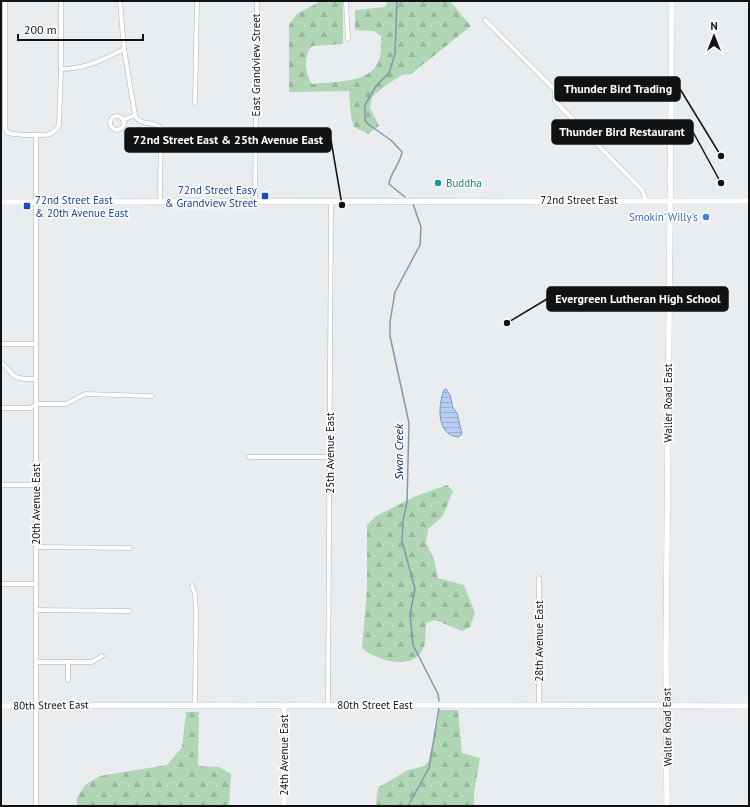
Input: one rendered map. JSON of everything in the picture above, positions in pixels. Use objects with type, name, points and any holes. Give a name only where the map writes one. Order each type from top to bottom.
[{"type":"street","points":[[5,1],[5,129],[11,134],[36,135],[49,134],[55,131],[59,125],[61,1]]},
{"type":"street","points":[[120,1],[124,49],[134,115],[142,123],[160,126],[160,202]]},
{"type":"street","points":[[195,103],[197,1]]},
{"type":"street","name":"East Grandview Street","points":[[255,201],[257,1]]},
{"type":"street","points":[[346,1],[348,39]]},
{"type":"street","name":"Waller Road East","points":[[667,806],[666,705],[672,1]]},
{"type":"street","points":[[485,20],[555,90],[555,101],[642,190],[646,200]]},
{"type":"street","points":[[61,70],[91,65],[124,49]]},
{"type":"street","points":[[123,120],[134,115]]},
{"type":"street","name":"20th Avenue East","points":[[36,135],[36,806]]},
{"type":"street","name":"25th Avenue East","points":[[328,705],[331,201]]},
{"type":"street","name":"72nd Street East","points":[[1,202],[749,201]]},
{"type":"street","points":[[1,344],[36,344]]},
{"type":"street","points":[[1,363],[18,378],[36,379]]},
{"type":"street","points":[[1,408],[31,408],[36,404],[66,404],[85,394],[152,396]]},
{"type":"street","points":[[249,457],[330,457]]},
{"type":"street","points":[[1,485],[36,485]]},
{"type":"street","points":[[36,547],[130,548]]},
{"type":"street","name":"28th Avenue East","points":[[539,578],[539,705]]},
{"type":"street","points":[[1,584],[36,584]]},
{"type":"street","points":[[192,586],[195,594],[196,612],[195,705]]},
{"type":"street","points":[[36,610],[130,611]]},
{"type":"street","points":[[36,662],[92,662],[102,656]]},
{"type":"street","points":[[68,662],[68,680]]},
{"type":"street","name":"24th Avenue East","points":[[284,705],[284,806]]},
{"type":"street","name":"80th Street East","points":[[1,706],[749,706]]},
{"type":"green space","points":[[321,1],[343,1],[343,44],[312,46],[307,55],[306,65],[312,84],[356,79],[371,72],[376,66],[380,55],[381,36],[374,31],[355,30],[355,10],[385,7],[388,1],[450,1],[471,26],[411,74],[402,75],[386,85],[372,97],[370,108],[379,126],[368,134],[354,127],[351,117],[349,91],[289,92],[289,25],[297,14]]},
{"type":"green space","points":[[447,485],[453,491],[443,516],[428,529],[426,543],[434,559],[438,578],[464,585],[475,613],[470,627],[462,631],[435,620],[426,623],[425,645],[417,657],[410,661],[393,662],[375,656],[362,648],[367,589],[367,525],[376,516],[416,496]]},
{"type":"green space","points":[[439,710],[458,710],[462,753],[480,758],[474,793],[474,806],[376,806],[379,787],[408,770],[425,766],[428,762],[438,721]]},
{"type":"green space","points":[[186,712],[199,712],[198,766],[219,767],[231,774],[229,806],[77,806],[77,798],[85,785],[100,776],[167,765],[182,747]]},
{"type":"water","points":[[446,389],[450,395],[453,408],[457,413],[462,434],[458,437],[451,435],[446,431],[440,418],[442,396],[444,390]]},
{"type":"waterway","name":"Swan Creek","points":[[397,1],[395,54],[389,73],[376,86],[365,105],[365,120],[368,124],[392,141],[402,152],[389,184],[405,197]]},
{"type":"waterway","name":"Swan Creek","points":[[413,204],[421,227],[420,245],[395,292],[390,322],[390,336],[409,423],[407,502],[403,521],[402,541],[415,589],[410,614],[413,645],[438,694],[439,701]]},
{"type":"waterway","name":"Swan Creek","points":[[408,806],[429,768],[439,708]]},
{"type":"place","name":"Thunder Bird Trading","points":[[721,156]]},
{"type":"place","name":"Buddha","points":[[438,183]]},
{"type":"place","name":"Thunder Bird Restaurant","points":[[721,183]]},
{"type":"place","name":"72nd Street Easy & Grandview Street","points":[[265,196]]},
{"type":"place","name":"72nd Street East & 25th Avenue East","points":[[342,205]]},
{"type":"place","name":"72nd Street East & 20th Avenue East","points":[[27,206]]},
{"type":"place","name":"Smokin' Willy's","points":[[706,217]]},
{"type":"place","name":"Evergreen Lutheran High School","points":[[507,323]]}]
